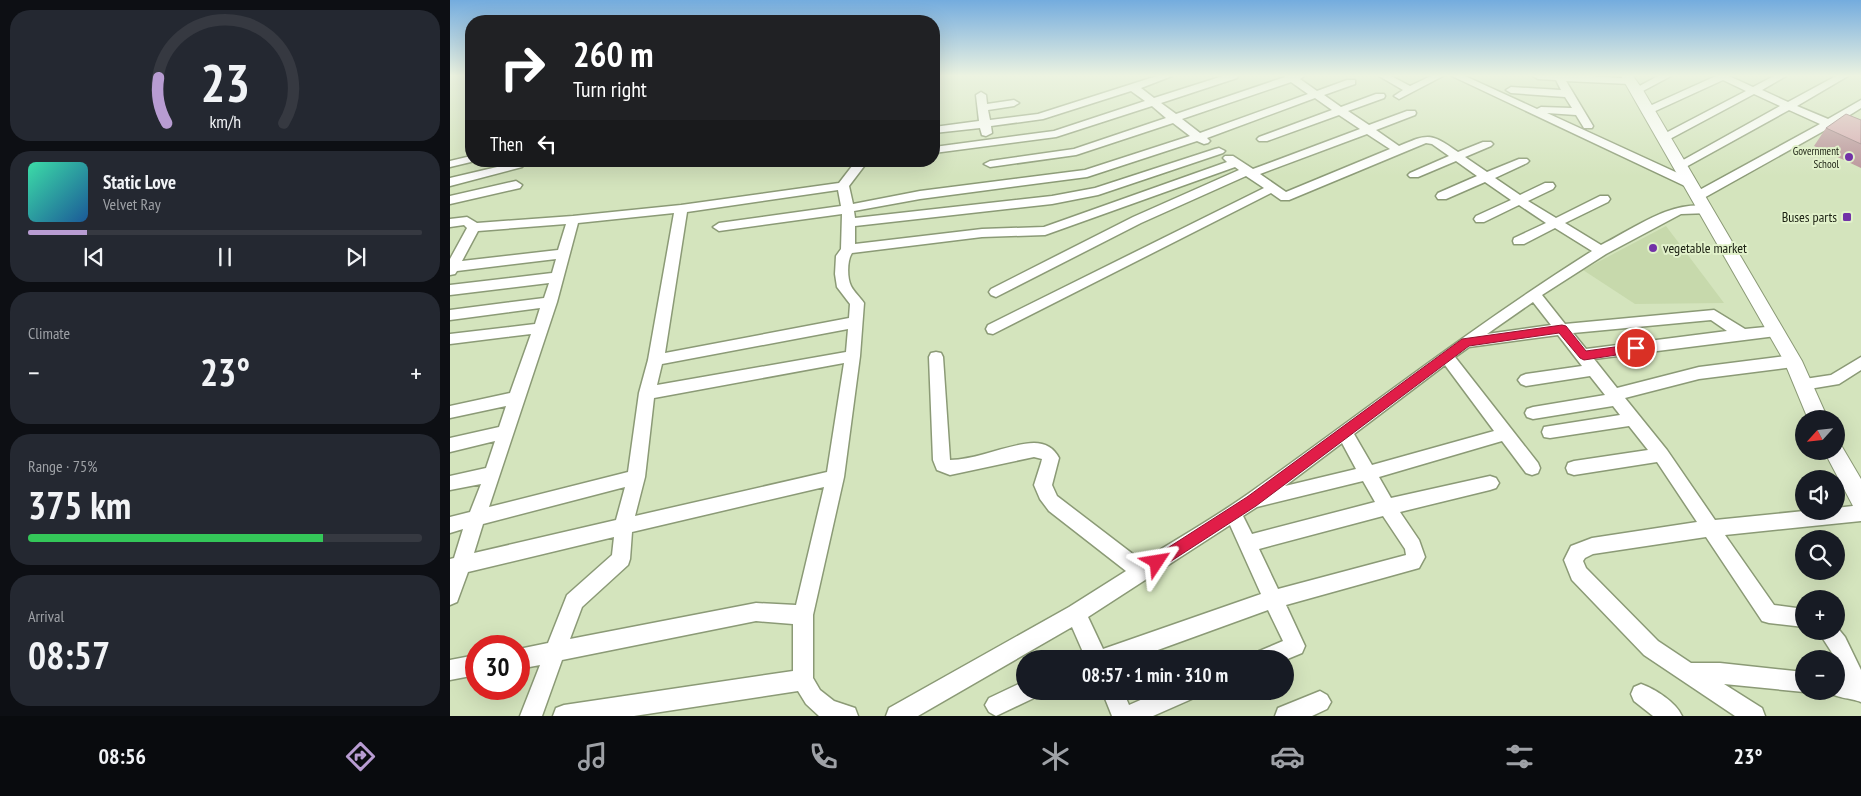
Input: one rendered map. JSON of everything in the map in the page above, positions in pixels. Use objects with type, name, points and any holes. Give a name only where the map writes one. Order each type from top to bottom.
[{"type":"street","points":[[983,109],[992,184]]},
{"type":"street","points":[[940,129],[1039,117],[1063,109]]},
{"type":"street","points":[[940,149],[1056,134],[1131,109]]},
{"type":"street","points":[[1164,109],[1198,137],[1285,197],[1420,141],[1431,140],[1519,200],[1602,251]]},
{"type":"street","points":[[990,164],[1076,152],[1203,109]]},
{"type":"street","points":[[849,216],[920,195],[992,184],[1087,173],[1198,137],[1274,109]]},
{"type":"street","points":[[1337,109],[1398,150]]},
{"type":"street","points":[[1263,139],[1347,109]]},
{"type":"street","points":[[1524,109],[1699,196]]},
{"type":"street","points":[[1577,109],[1588,126]]},
{"type":"street","points":[[1651,109],[1648,111],[1793,361],[1814,410]]},
{"type":"street","points":[[1664,138],[1719,109]]},
{"type":"street","points":[[1680,166],[1784,109]]},
{"type":"street","points":[[1794,109],[1861,138]]},
{"type":"street","points":[[896,716],[1076,614],[1233,512],[1252,502],[1446,356],[1534,294],[1602,251],[1677,211],[1688,209],[1699,196],[1851,109]]},
{"type":"street","points":[[1541,110],[1579,112]]},
{"type":"street","points":[[848,249],[982,233],[1044,230],[1245,169],[1367,130],[1411,113]]},
{"type":"street","points":[[1414,176],[1487,144]]},
{"type":"street","points":[[719,227],[1061,198],[1098,191],[1219,151]]},
{"type":"street","points":[[450,164],[465,160]]},
{"type":"street","points":[[1442,196],[1524,160]]},
{"type":"street","points":[[450,182],[510,167]]},
{"type":"street","points":[[450,224],[467,221],[474,227],[574,220],[681,209],[843,186],[857,167]]},
{"type":"street","points":[[996,292],[1137,220],[1245,169]]},
{"type":"street","points":[[450,200],[516,185]]},
{"type":"street","points":[[843,186],[849,216],[848,249],[843,256],[842,274],[844,287],[857,302],[856,322],[853,356],[835,477],[803,615],[803,680],[813,697],[828,710],[847,716]]},
{"type":"street","points":[[1480,219],[1549,186]]},
{"type":"street","points":[[993,329],[1272,188]]},
{"type":"street","points":[[1519,241],[1604,199]]},
{"type":"street","points":[[530,716],[574,601],[621,560],[624,526],[636,477],[647,393],[656,360],[681,209]]},
{"type":"street","points":[[450,596],[455,566],[493,474],[516,398],[558,277],[574,220]]},
{"type":"street","points":[[451,269],[474,227]]},
{"type":"street","points":[[451,269],[563,254]]},
{"type":"street","points":[[450,290],[558,277]]},
{"type":"street","points":[[1534,294],[1660,454],[1769,614],[1795,617]]},
{"type":"street","points":[[450,315],[550,302]]},
{"type":"street","points":[[1466,342],[1562,329],[1714,315],[1742,334]]},
{"type":"street","points":[[656,360],[856,322]]},
{"type":"street","points":[[450,339],[540,328]]},
{"type":"street","points":[[1584,356],[1776,331]]},
{"type":"street","points":[[647,393],[853,356]]},
{"type":"street","points":[[1446,356],[1532,468]]},
{"type":"street","points":[[936,357],[940,460],[943,466],[950,468],[1034,450],[1044,451],[1050,456],[1051,463],[1043,484],[1045,492],[1055,506],[1141,572]]},
{"type":"street","points":[[1533,413],[1616,397],[1699,373],[1793,361]]},
{"type":"street","points":[[1803,384],[1834,380],[1861,363]]},
{"type":"street","points":[[1526,380],[1595,370]]},
{"type":"street","points":[[450,412],[516,398]]},
{"type":"street","points":[[1550,432],[1634,420]]},
{"type":"street","points":[[450,445],[505,432]]},
{"type":"street","points":[[1130,650],[1273,600],[1412,562],[1416,557],[1416,551],[1387,507],[1344,432]]},
{"type":"street","points":[[1252,502],[1368,473],[1506,434]]},
{"type":"street","points":[[1574,468],[1660,454]]},
{"type":"street","points":[[1839,460],[1861,498]]},
{"type":"street","points":[[450,483],[493,474]]},
{"type":"street","points":[[450,525],[636,477]]},
{"type":"street","points":[[455,566],[835,477]]},
{"type":"street","points":[[1246,544],[1387,507],[1490,483]]},
{"type":"street","points":[[1233,512],[1246,544],[1295,646],[1285,650]]},
{"type":"street","points":[[1754,716],[1651,648],[1578,574],[1573,560],[1578,552],[1592,546],[1712,528],[1861,513]]},
{"type":"street","points":[[530,656],[756,612],[803,615]]},
{"type":"street","points":[[1076,614],[1093,650]]},
{"type":"street","points":[[1835,640],[1860,690]]},
{"type":"street","points":[[450,670],[465,667]]},
{"type":"street","points":[[1691,673],[1720,673],[1795,681]]},
{"type":"street","points":[[564,716],[803,680]]},
{"type":"street","points":[[1845,688],[1860,690]]},
{"type":"street","points":[[1641,694],[1671,716]]},
{"type":"street","points":[[996,705],[1016,696]]},
{"type":"street","points":[[1116,700],[1123,716]]},
{"type":"street","points":[[1128,716],[1166,700]]},
{"type":"street","points":[[1286,716],[1320,702]]},
{"type":"shaded area","name":"vegetable market","points":[[1666,226],[1724,303],[1635,304],[1583,270]]},
{"type":"building","points":[[1846,114],[1861,120],[1861,144],[1826,128]]},
{"type":"place","name":"Government School","points":[[1849,157]]},
{"type":"place","name":"Buses parts","points":[[1847,217]]},
{"type":"place","name":"vegetable market","points":[[1653,248]]},
{"type":"route","points":[[1157,562],[1233,512],[1252,502],[1466,342],[1562,329],[1584,356],[1636,348]]}]
